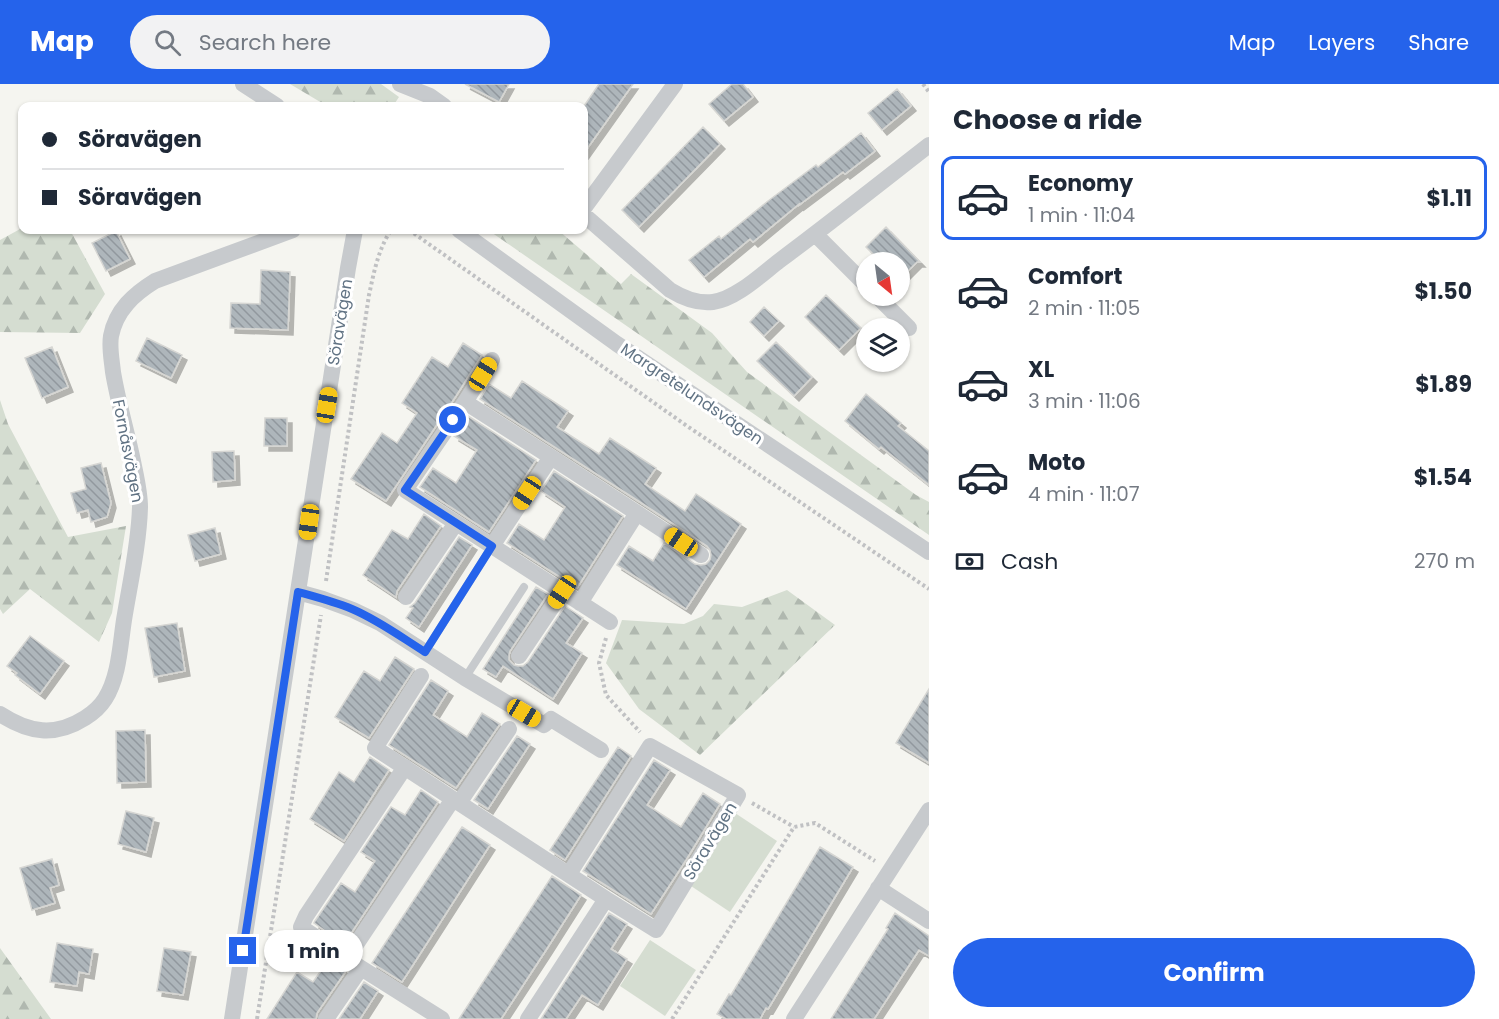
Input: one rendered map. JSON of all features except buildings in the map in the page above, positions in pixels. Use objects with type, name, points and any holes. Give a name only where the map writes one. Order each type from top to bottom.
[{"type":"street","points":[[243,84],[272,102]]},
{"type":"street","points":[[400,84],[430,96]]},
{"type":"street","points":[[588,203],[675,84]]},
{"type":"street","points":[[588,218],[670,290],[683,298],[698,302],[713,302],[738,292],[929,145]]},
{"type":"street","name":"Fornåsvägen","points":[[0,714],[19,725],[36,730],[63,729],[98,708],[105,699],[114,678],[135,553],[140,506],[111,357],[111,337],[115,322],[122,310],[138,291],[155,281],[282,234]]},
{"type":"street","name":"Söravägen","points":[[232,1019],[354,234]]},
{"type":"street","name":"Margretelundsvägen","points":[[465,234],[617,344],[929,552]]},
{"type":"street","points":[[815,234],[856,275]]},
{"type":"street","points":[[887,306],[899,318]]},
{"type":"street","points":[[492,360],[405,490],[609,622]]},
{"type":"street","points":[[465,402],[701,555]]},
{"type":"street","points":[[492,546],[551,457]]},
{"type":"street","points":[[580,603],[638,513]]},
{"type":"street","points":[[406,597],[456,523]]},
{"type":"street","points":[[298,592],[353,610],[380,623],[465,678],[544,725],[551,719],[602,750]]},
{"type":"street","points":[[519,656],[562,592]]},
{"type":"street","name":"Söravägen","points":[[421,676],[375,748],[656,930],[738,795],[655,748]]},
{"type":"street","points":[[347,958],[509,729]]},
{"type":"street","points":[[568,874],[650,746],[655,748]]},
{"type":"street","points":[[405,767],[306,916],[301,927],[434,1017]]},
{"type":"street","points":[[794,1019],[929,810]]},
{"type":"street","points":[[879,888],[929,921]]},
{"type":"street","points":[[528,1019],[606,899]]},
{"type":"street","points":[[326,1019],[362,968]]},
{"type":"lane","points":[[425,652],[492,546]]},
{"type":"lane","points":[[465,678],[524,587]]},
{"type":"path","points":[[923,84],[929,92]]},
{"type":"path","points":[[257,1019],[369,295],[377,257],[388,234]]},
{"type":"path","points":[[415,234],[687,426],[929,589]]},
{"type":"path","points":[[609,622],[599,663],[606,695],[655,748]]},
{"type":"path","points":[[738,795],[794,827],[815,823],[889,870]]},
{"type":"path","points":[[672,1019],[794,827]]},
{"type":"green space","points":[[290,84],[381,84],[399,97],[396,102],[320,102]]},
{"type":"green space","points":[[18,230],[18,234],[72,234],[105,294],[80,333],[0,332],[0,240]]},
{"type":"green space","points":[[494,234],[563,234],[621,284],[631,274],[712,333],[747,372],[916,495],[929,502],[929,535]]},
{"type":"green space","points":[[0,400],[8,424],[68,537],[126,526],[112,613],[99,642],[30,589],[3,614],[0,609]]},
{"type":"green space","points":[[787,590],[835,625],[700,755],[639,709],[606,663],[622,620],[684,624],[703,616],[714,604],[742,607]]},
{"type":"green space","points":[[735,813],[777,841],[730,912],[688,884]]},
{"type":"green space","points":[[650,940],[696,970],[665,1016],[620,986]]},
{"type":"green space","points":[[0,948],[51,1019],[0,1019]]},
{"type":"route","points":[[243,951],[298,592],[353,610],[380,623],[425,652],[492,546],[405,490],[453,420]]}]
